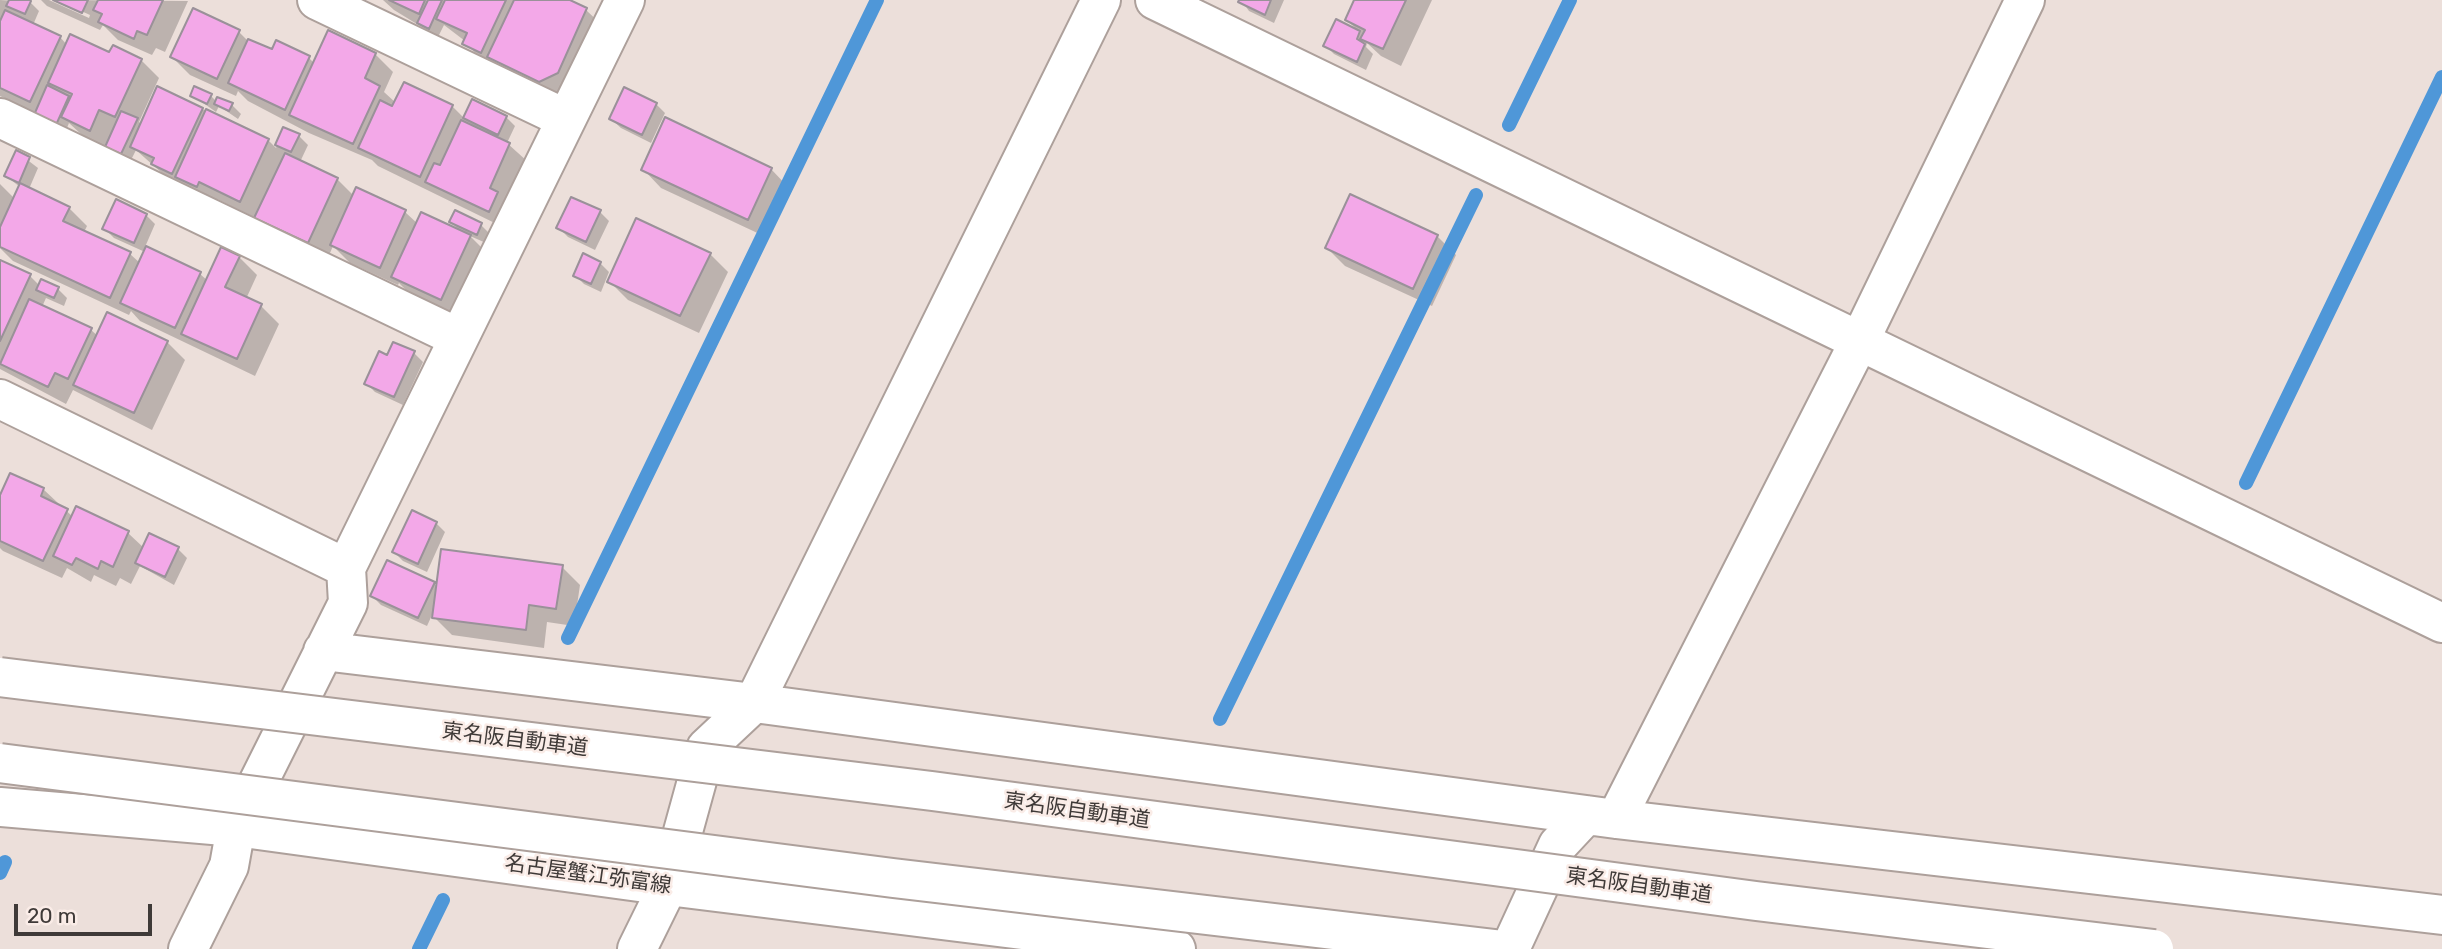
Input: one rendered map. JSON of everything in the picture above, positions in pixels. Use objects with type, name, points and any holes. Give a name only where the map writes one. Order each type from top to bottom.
[{"type":"main road","points":[[317,0],[566,119]]},
{"type":"main road","points":[[188,949],[229,866],[236,827],[348,603],[346,568],[625,0]]},
{"type":"main road","points":[[638,949],[668,886],[706,748],[754,703],[1101,0]]},
{"type":"main road","points":[[1155,0],[2442,624]]},
{"type":"main road","points":[[1510,949],[1558,845],[1601,817],[1860,340],[2025,0]]},
{"type":"main road","points":[[0,118],[459,338]]},
{"type":"main road","points":[[1,402],[346,568]]},
{"type":"main road","points":[[323,651],[754,703],[1601,817],[2442,915]]},
{"type":"main road","name":"東名阪自動車道","points":[[0,677],[932,791],[1742,899],[2154,949]]},
{"type":"main road","points":[[0,763],[893,878],[1495,949]]},
{"type":"main road","name":"名古屋蟹江弥富線","points":[[0,807],[236,827],[668,886],[1176,949]]},
{"type":"building","points":[[9,0],[31,1],[25,14],[6,6]]},
{"type":"building","points":[[53,0],[88,0],[82,13]]},
{"type":"building","points":[[98,0],[163,0],[147,35],[137,31],[134,39],[98,22],[102,14],[93,10]]},
{"type":"building","points":[[389,0],[425,0],[419,14]]},
{"type":"building","points":[[428,0],[442,0],[429,29],[417,23]]},
{"type":"building","points":[[445,0],[506,0],[481,53],[462,44],[467,33],[436,19]]},
{"type":"building","points":[[514,0],[570,0],[587,8],[558,73],[539,82],[487,57]]},
{"type":"building","points":[[1271,0],[1265,15],[1238,2]]},
{"type":"building","points":[[1354,0],[1406,0],[1383,49],[1360,39],[1365,30],[1345,20]]},
{"type":"building","points":[[193,8],[240,30],[217,79],[170,57]]},
{"type":"building","points":[[5,10],[61,36],[30,102],[0,88],[0,21]]},
{"type":"building","points":[[1336,19],[1360,31],[1357,39],[1365,44],[1357,62],[1323,46]]},
{"type":"building","points":[[328,30],[376,53],[365,78],[380,86],[353,144],[289,115]]},
{"type":"building","points":[[70,34],[109,52],[113,45],[142,59],[115,117],[99,110],[90,131],[61,117],[72,94],[48,83]]},
{"type":"building","points":[[248,39],[272,49],[276,40],[310,56],[285,110],[228,83]]},
{"type":"building","points":[[404,82],[453,105],[420,177],[358,148],[380,100],[392,106]]},
{"type":"building","points":[[47,85],[69,96],[56,125],[34,115]]},
{"type":"building","points":[[157,86],[203,108],[172,174],[151,164],[154,158],[130,147]]},
{"type":"building","points":[[194,86],[212,94],[207,104],[190,96]]},
{"type":"building","points":[[624,87],[657,103],[642,135],[609,119]]},
{"type":"building","points":[[217,97],[233,103],[229,111],[214,104]]},
{"type":"building","points":[[472,99],[507,116],[498,135],[463,118]]},
{"type":"building","points":[[206,109],[269,139],[240,202],[199,182],[197,187],[175,177]]},
{"type":"building","points":[[121,111],[138,118],[121,154],[105,147]]},
{"type":"building","points":[[665,117],[772,168],[748,220],[641,170]]},
{"type":"building","points":[[461,120],[510,143],[490,188],[498,192],[489,212],[425,182],[434,163],[440,165]]},
{"type":"building","points":[[283,127],[300,134],[291,152],[275,145]]},
{"type":"building","points":[[16,150],[30,157],[19,183],[4,176]]},
{"type":"building","points":[[285,153],[338,178],[308,243],[254,218]]},
{"type":"building","points":[[20,183],[70,207],[63,221],[131,252],[110,298],[0,247],[0,227]]},
{"type":"building","points":[[356,187],[406,210],[380,268],[330,245]]},
{"type":"building","points":[[1350,194],[1438,235],[1413,289],[1325,248]]},
{"type":"building","points":[[571,197],[601,210],[586,242],[556,228]]},
{"type":"building","points":[[116,199],[147,214],[134,243],[102,229]]},
{"type":"building","points":[[455,210],[482,223],[477,235],[449,222]]},
{"type":"building","points":[[421,212],[471,235],[441,300],[391,277]]},
{"type":"building","points":[[636,218],[711,253],[680,316],[607,282]]},
{"type":"building","points":[[146,246],[201,272],[175,328],[120,303]]},
{"type":"building","points":[[221,247],[240,256],[225,287],[262,304],[237,359],[181,334]]},
{"type":"building","points":[[583,253],[601,262],[591,284],[573,276]]},
{"type":"building","points":[[0,260],[31,274],[0,341]]},
{"type":"building","points":[[41,279],[59,287],[54,298],[36,290]]},
{"type":"building","points":[[29,299],[92,328],[68,379],[55,373],[48,387],[0,364]]},
{"type":"building","points":[[107,312],[168,341],[134,413],[73,385]]},
{"type":"building","points":[[393,342],[415,351],[394,397],[364,384],[379,351],[387,355]]},
{"type":"building","points":[[10,473],[44,488],[41,496],[68,509],[43,561],[0,541],[0,495]]},
{"type":"building","points":[[76,506],[129,531],[113,567],[101,561],[98,569],[76,558],[72,565],[53,556]]},
{"type":"building","points":[[412,510],[437,522],[418,564],[392,552]]},
{"type":"building","points":[[149,533],[179,547],[165,577],[135,563]]},
{"type":"building","points":[[441,549],[563,565],[556,609],[529,605],[526,630],[432,618]]},
{"type":"building","points":[[387,560],[435,582],[418,618],[370,596]]},
{"type":"waterway","points":[[568,638],[877,0]]},
{"type":"waterway","points":[[1509,125],[1570,0]]},
{"type":"waterway","points":[[2246,483],[2442,77]]},
{"type":"waterway","points":[[1220,719],[1476,195]]},
{"type":"waterway","points":[[0,873],[5,862]]},
{"type":"waterway","points":[[419,949],[443,900]]}]
